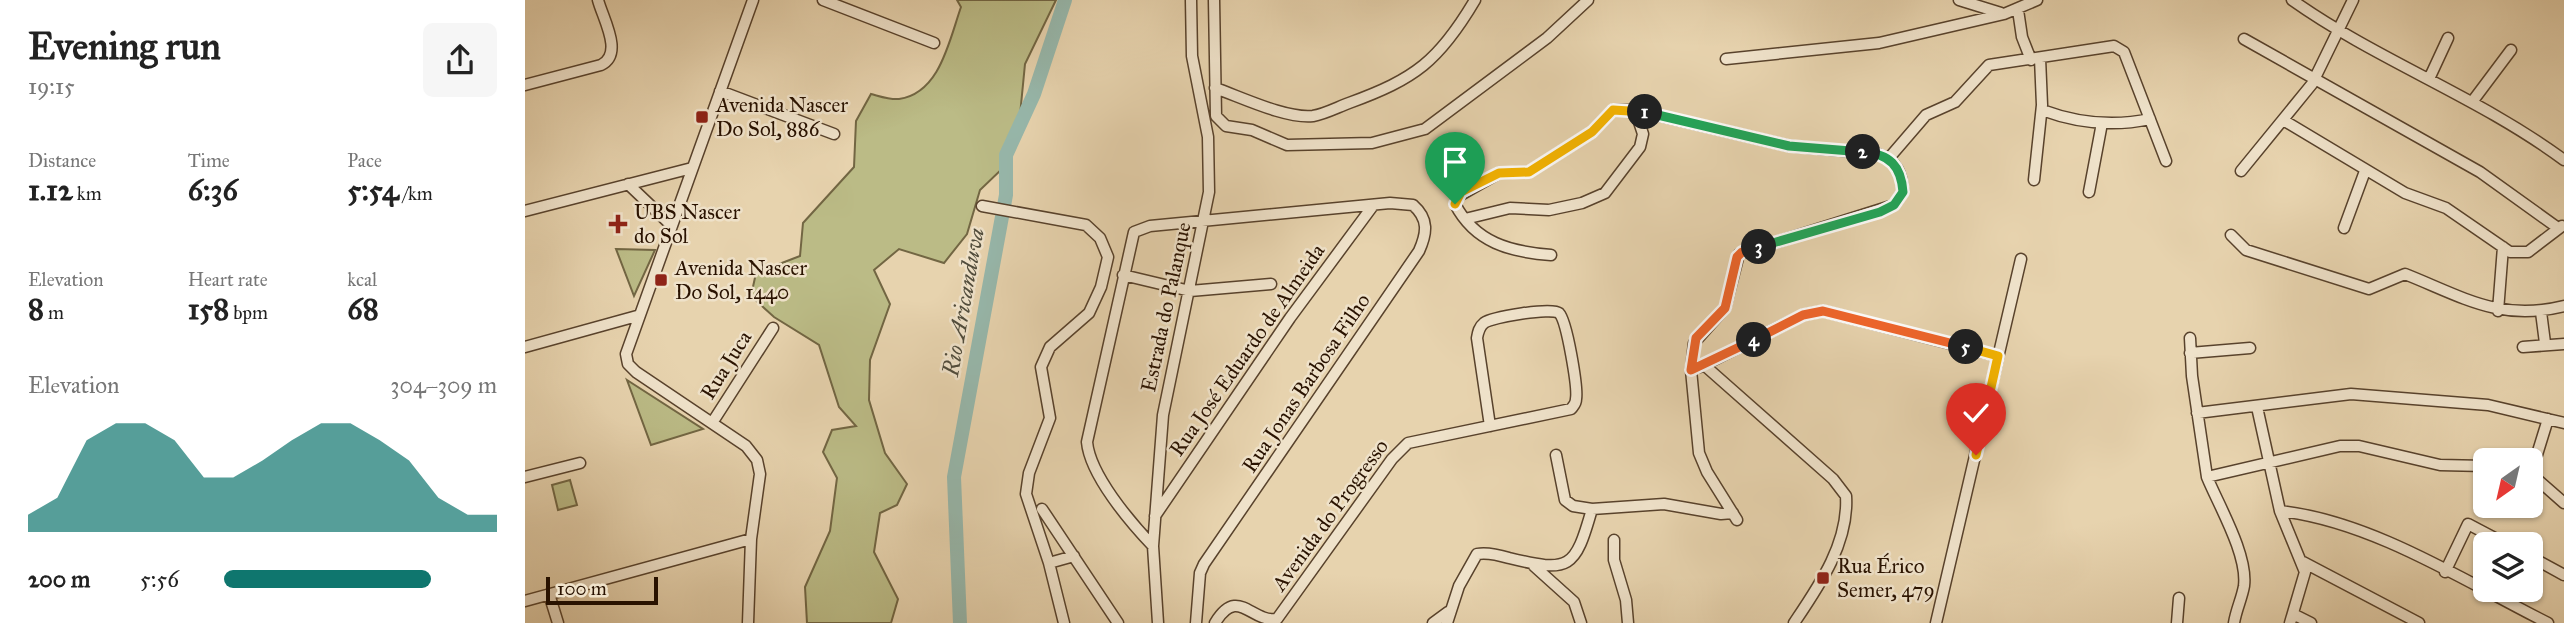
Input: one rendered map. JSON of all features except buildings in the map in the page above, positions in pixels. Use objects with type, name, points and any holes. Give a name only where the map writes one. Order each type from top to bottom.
[{"type":"street","points":[[525,85],[601,65],[610,59],[613,50],[598,0]]},
{"type":"street","points":[[748,623],[751,539],[759,484],[757,460],[746,446],[636,373],[628,364],[626,347],[753,0]]},
{"type":"street","points":[[823,0],[934,43]]},
{"type":"street","name":"Estrada do Palanque","points":[[1158,623],[1153,546],[1163,415],[1205,220],[1209,183],[1207,137],[1192,56],[1191,0]]},
{"type":"street","points":[[1214,0],[1216,116],[1226,127],[1252,130],[1287,145],[1372,143],[1425,129],[1547,38],[1588,0]]},
{"type":"street","points":[[1215,88],[1273,109],[1313,116],[1365,97],[1419,71],[1455,33],[1475,0]]},
{"type":"street","points":[[1959,0],[2004,13]]},
{"type":"street","points":[[1725,58],[1879,43],[2018,10],[2036,0]]},
{"type":"street","points":[[2292,0],[2337,29],[2535,139],[2564,160]]},
{"type":"street","points":[[2241,171],[2314,80],[2353,0]]},
{"type":"street","points":[[2018,10],[2022,37],[2036,59],[2042,110],[2034,180]]},
{"type":"street","points":[[2429,79],[2448,38]]},
{"type":"street","points":[[2244,39],[2480,172],[2561,227],[2528,251],[2510,252],[2446,208],[2405,193],[2283,120]]},
{"type":"street","points":[[1889,158],[1926,114],[1955,102],[1984,68],[1997,62],[2036,59],[2118,46],[2124,52],[2166,161]]},
{"type":"street","points":[[2472,102],[2511,50]]},
{"type":"street","points":[[720,91],[834,134]]},
{"type":"street","points":[[1551,255],[1503,248],[1465,219],[1455,204],[1461,192],[1499,173],[1529,172],[1592,132],[1613,110],[1635,110],[1789,146],[1878,154],[1889,158],[1902,177],[1903,192],[1894,205],[1739,254],[1725,308],[1696,338],[1691,370],[1699,453],[1707,472],[1735,516],[1638,504],[1592,509],[1573,506],[1565,500],[1556,455]]},
{"type":"street","points":[[1465,219],[1510,208],[1549,210],[1582,203],[1605,193],[1640,147],[1643,134],[1635,110]]},
{"type":"street","points":[[2042,110],[2061,117],[2102,123],[2129,123],[2150,119]]},
{"type":"street","points":[[2088,192],[2102,123]]},
{"type":"street","points":[[525,211],[692,168]]},
{"type":"street","points":[[2344,228],[2365,171]]},
{"type":"street","points":[[628,184],[672,226]]},
{"type":"street","name":"Rua Jonas Barbosa Filho","points":[[1196,623],[1201,569],[1412,262],[1425,236],[1424,217],[1413,205],[1390,203],[1371,207]]},
{"type":"street","points":[[982,206],[1086,225],[1095,230],[1108,257],[1101,286],[1089,313],[1050,347],[1041,367],[1050,418],[1030,473],[1026,494],[1049,563],[1064,623]]},
{"type":"street","points":[[1153,546],[1125,514],[1087,447],[1087,436],[1135,230],[1205,220],[1371,207]]},
{"type":"street","name":"Rua José Eduardo de Almeida","points":[[1155,516],[1290,318],[1371,207]]},
{"type":"street","points":[[2231,235],[2246,250],[2369,289],[2405,274],[2498,311],[2541,312],[2564,306]]},
{"type":"street","points":[[2498,311],[2503,247]]},
{"type":"street","points":[[1936,623],[2021,259]]},
{"type":"street","points":[[1123,275],[1189,291],[1271,284]]},
{"type":"street","name":"Avenida do Progresso","points":[[1215,623],[1229,608],[1243,609],[1266,622],[1277,619],[1403,446],[1568,410],[1575,404],[1576,393],[1565,323],[1557,312],[1550,310],[1529,313],[1489,321],[1481,327],[1477,338],[1490,426]]},
{"type":"street","points":[[1691,370],[1803,315],[1823,311],[1998,356]]},
{"type":"street","points":[[2541,312],[2545,343]]},
{"type":"street","points":[[525,346],[637,316]]},
{"type":"street","name":"Rua Juca","points":[[712,423],[773,328]]},
{"type":"street","points":[[2190,338],[2197,413],[2207,477],[2239,552],[2244,571],[2244,586],[2234,623]]},
{"type":"street","points":[[2523,347],[2545,343],[2564,344]]},
{"type":"street","points":[[2190,353],[2250,348]]},
{"type":"street","points":[[1704,365],[1833,479],[1846,496],[1844,526],[1836,551],[1794,623]]},
{"type":"street","points":[[2197,413],[2351,394],[2489,405],[2564,423]]},
{"type":"street","points":[[2257,407],[2280,510],[2303,562],[2305,575],[2291,618],[2311,623]]},
{"type":"street","points":[[2539,448],[2548,419]]},
{"type":"street","points":[[2207,477],[2325,449],[2359,446],[2440,465],[2473,466]]},
{"type":"street","points":[[525,477],[580,463]]},
{"type":"street","points":[[2543,485],[2564,503]]},
{"type":"street","points":[[1042,509],[1118,623]]},
{"type":"street","points":[[1433,623],[1447,617],[1467,569],[1479,553],[1534,566],[1560,565],[1575,557],[1582,545],[1592,509]]},
{"type":"street","points":[[2280,510],[2323,518],[2388,542],[2548,623]]},
{"type":"street","points":[[2445,572],[2468,524],[2484,532]]},
{"type":"street","points":[[525,601],[751,539]]},
{"type":"street","points":[[1614,540],[1614,560],[1626,600],[1628,623]]},
{"type":"street","points":[[1049,563],[1074,556]]},
{"type":"street","points":[[2303,562],[2419,623]]},
{"type":"street","points":[[2543,564],[2564,575]]},
{"type":"street","points":[[1534,566],[1574,602],[1581,623]]},
{"type":"street","points":[[549,594],[558,623]]},
{"type":"street","points":[[2177,623],[2179,598]]},
{"type":"green space","points":[[957,0],[1056,0],[1025,64],[1020,115],[1004,167],[980,190],[967,234],[944,263],[899,249],[874,270],[890,304],[870,360],[869,400],[885,453],[907,484],[897,505],[880,513],[874,552],[898,599],[891,623],[807,623],[805,587],[830,531],[837,478],[823,452],[832,430],[856,426],[839,407],[819,345],[774,317],[751,296],[756,273],[800,256],[803,223],[854,167],[856,121],[871,94],[899,99],[913,95],[933,76],[941,64],[961,7]]},
{"type":"green space","points":[[616,249],[655,250],[634,296]]},
{"type":"green space","points":[[627,380],[703,429],[651,445]]},
{"type":"green space","points":[[570,480],[577,505],[558,510],[552,485]]},
{"type":"waterway","name":"Rio Aricanduva","points":[[960,623],[954,477],[1006,195],[1006,155],[1034,94],[1065,0]]},
{"type":"place","name":"Avenida Nascer Do Sol, 886","points":[[702,117]]},
{"type":"place","name":"UBS Nascer do Sol","points":[[618,224]]},
{"type":"place","name":"Avenida Nascer Do Sol, 1440","points":[[661,280]]},
{"type":"place","name":"Rua Érico Semer, 479","points":[[1823,578]]},
{"type":"route","points":[[1455,204],[1461,192],[1499,173],[1529,172],[1592,132],[1613,110],[1622,109],[1664,116],[1789,146],[1878,154],[1889,158],[1902,177],[1903,192],[1894,205],[1880,212],[1739,254],[1735,261],[1725,308],[1696,338],[1692,348],[1691,370],[1803,315],[1823,311],[1998,356],[1976,455]]}]
